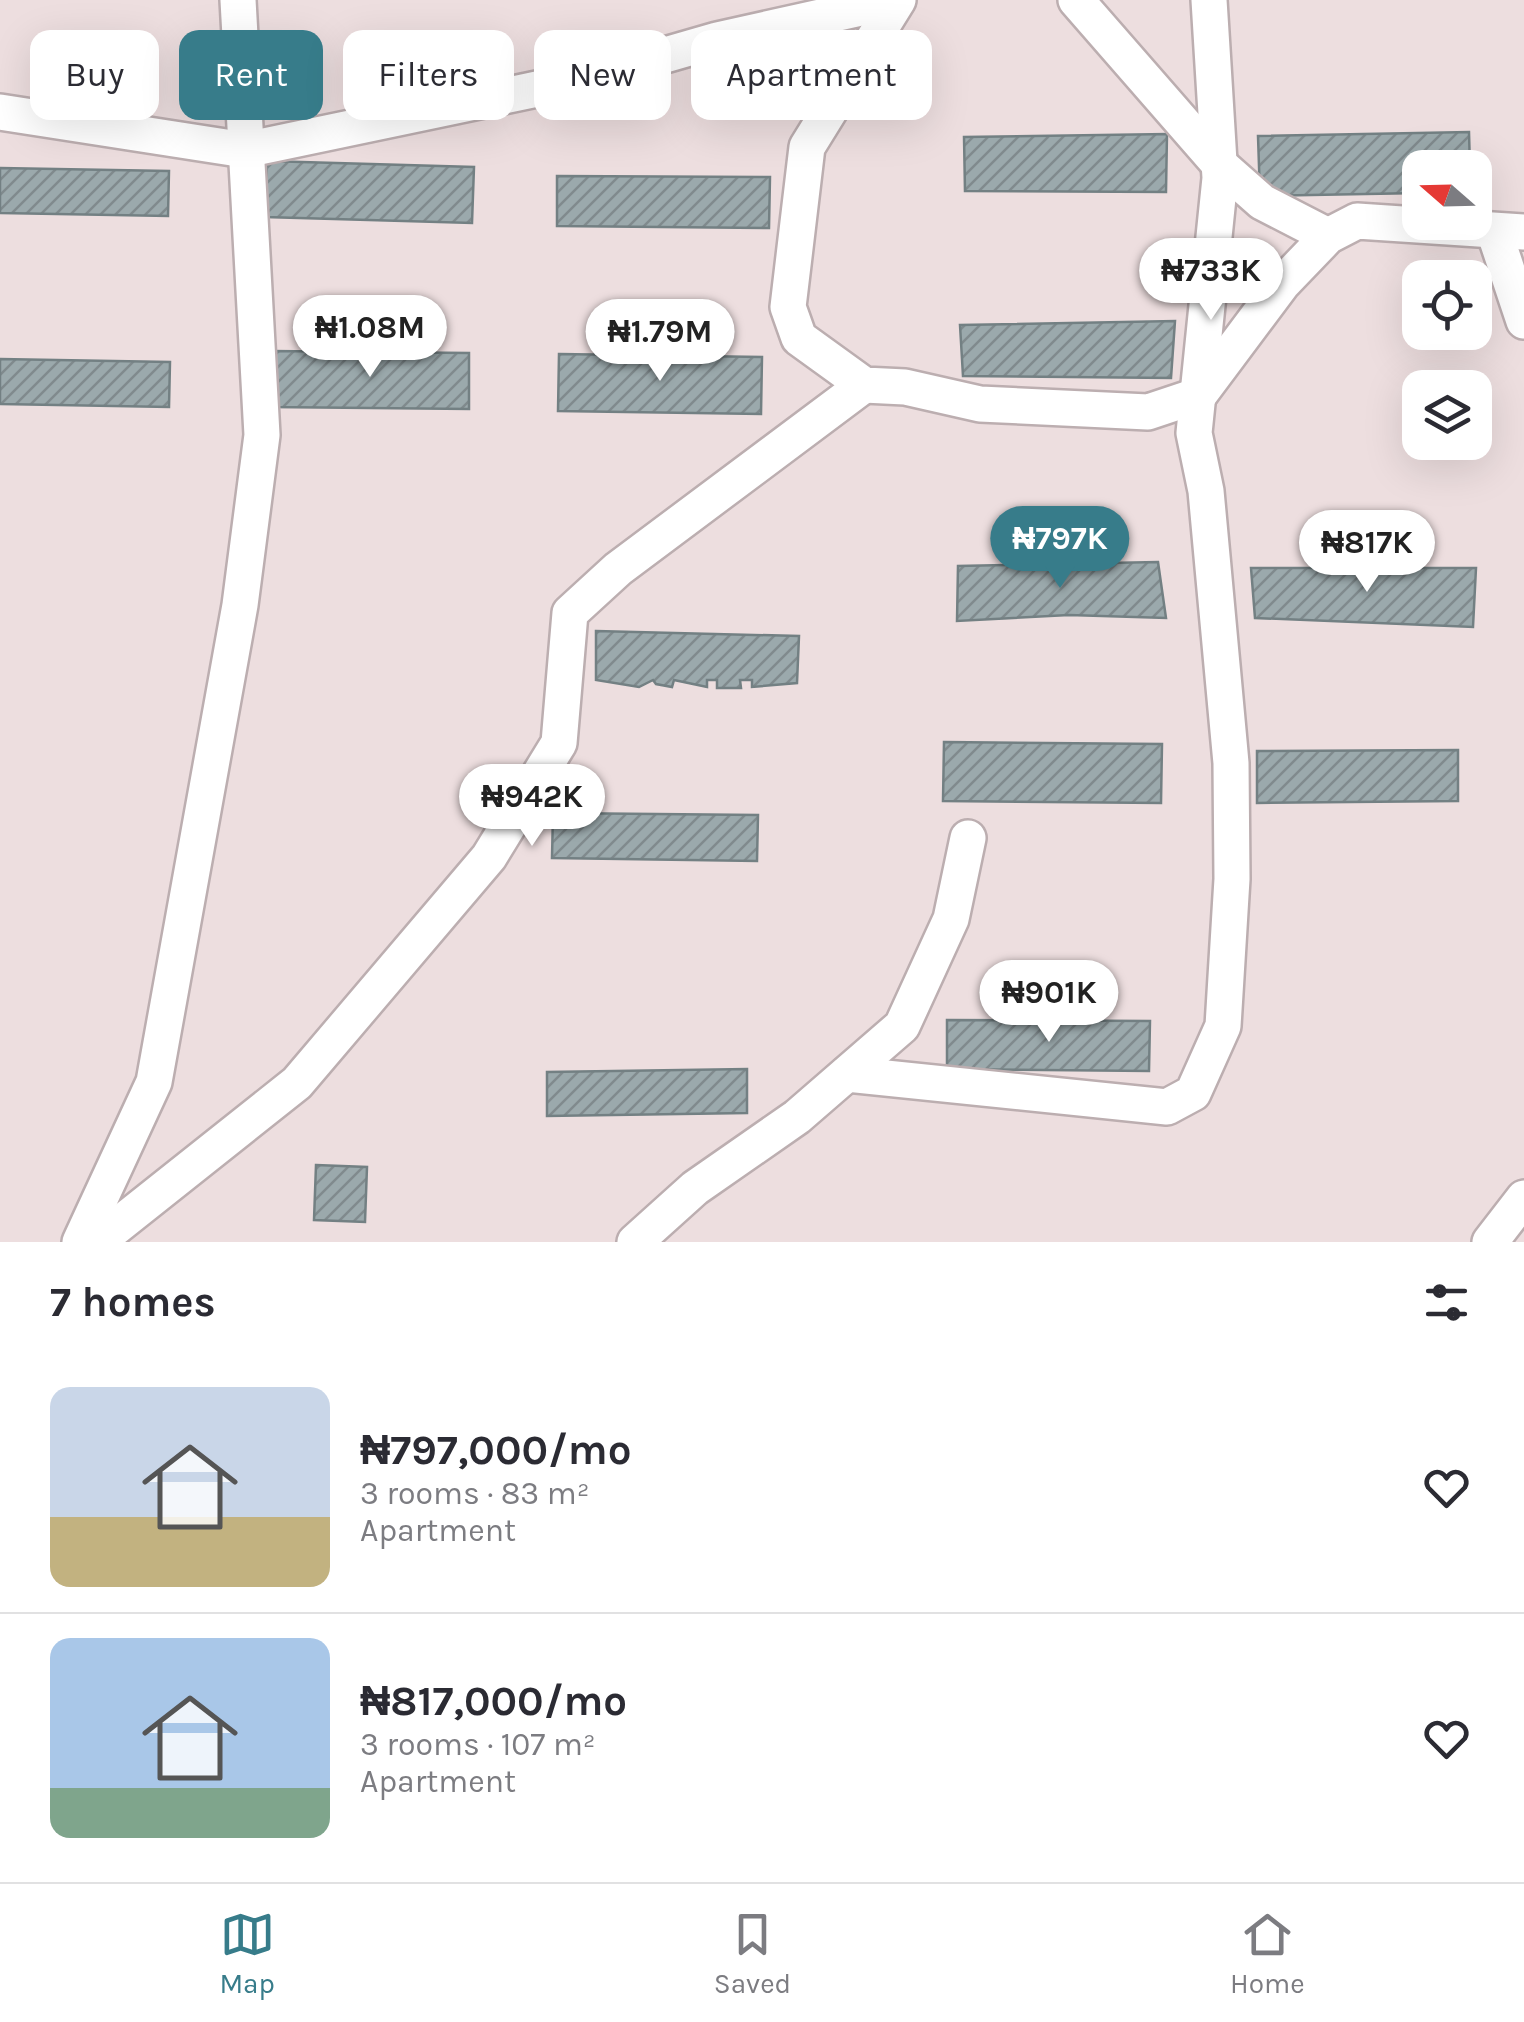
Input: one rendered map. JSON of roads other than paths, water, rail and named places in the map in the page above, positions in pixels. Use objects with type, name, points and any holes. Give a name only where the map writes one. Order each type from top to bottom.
[{"type":"street","points":[[80,1242],[154,1082],[240,605],[262,435],[238,0]]},
{"type":"street","points":[[0,112],[245,150],[574,82],[717,40],[897,0]]},
{"type":"street","points":[[897,0],[807,147],[788,307],[799,338],[864,385],[905,388],[980,404],[1148,412],[1199,395],[1282,284],[1328,236],[1357,221],[1509,232],[1524,321]]},
{"type":"street","points":[[1076,0],[1220,164],[1262,202],[1328,236]]},
{"type":"street","points":[[847,1074],[1166,1107],[1193,1093],[1223,1026],[1232,879],[1232,762],[1206,492],[1194,432],[1220,164],[1209,0]]},
{"type":"street","points":[[96,1242],[297,1083],[488,857],[559,742],[570,613],[618,569],[864,385]]},
{"type":"street","points":[[634,1242],[696,1188],[797,1117],[902,1026],[951,919],[968,838]]},
{"type":"street","points":[[1490,1242],[1524,1198]]}]
